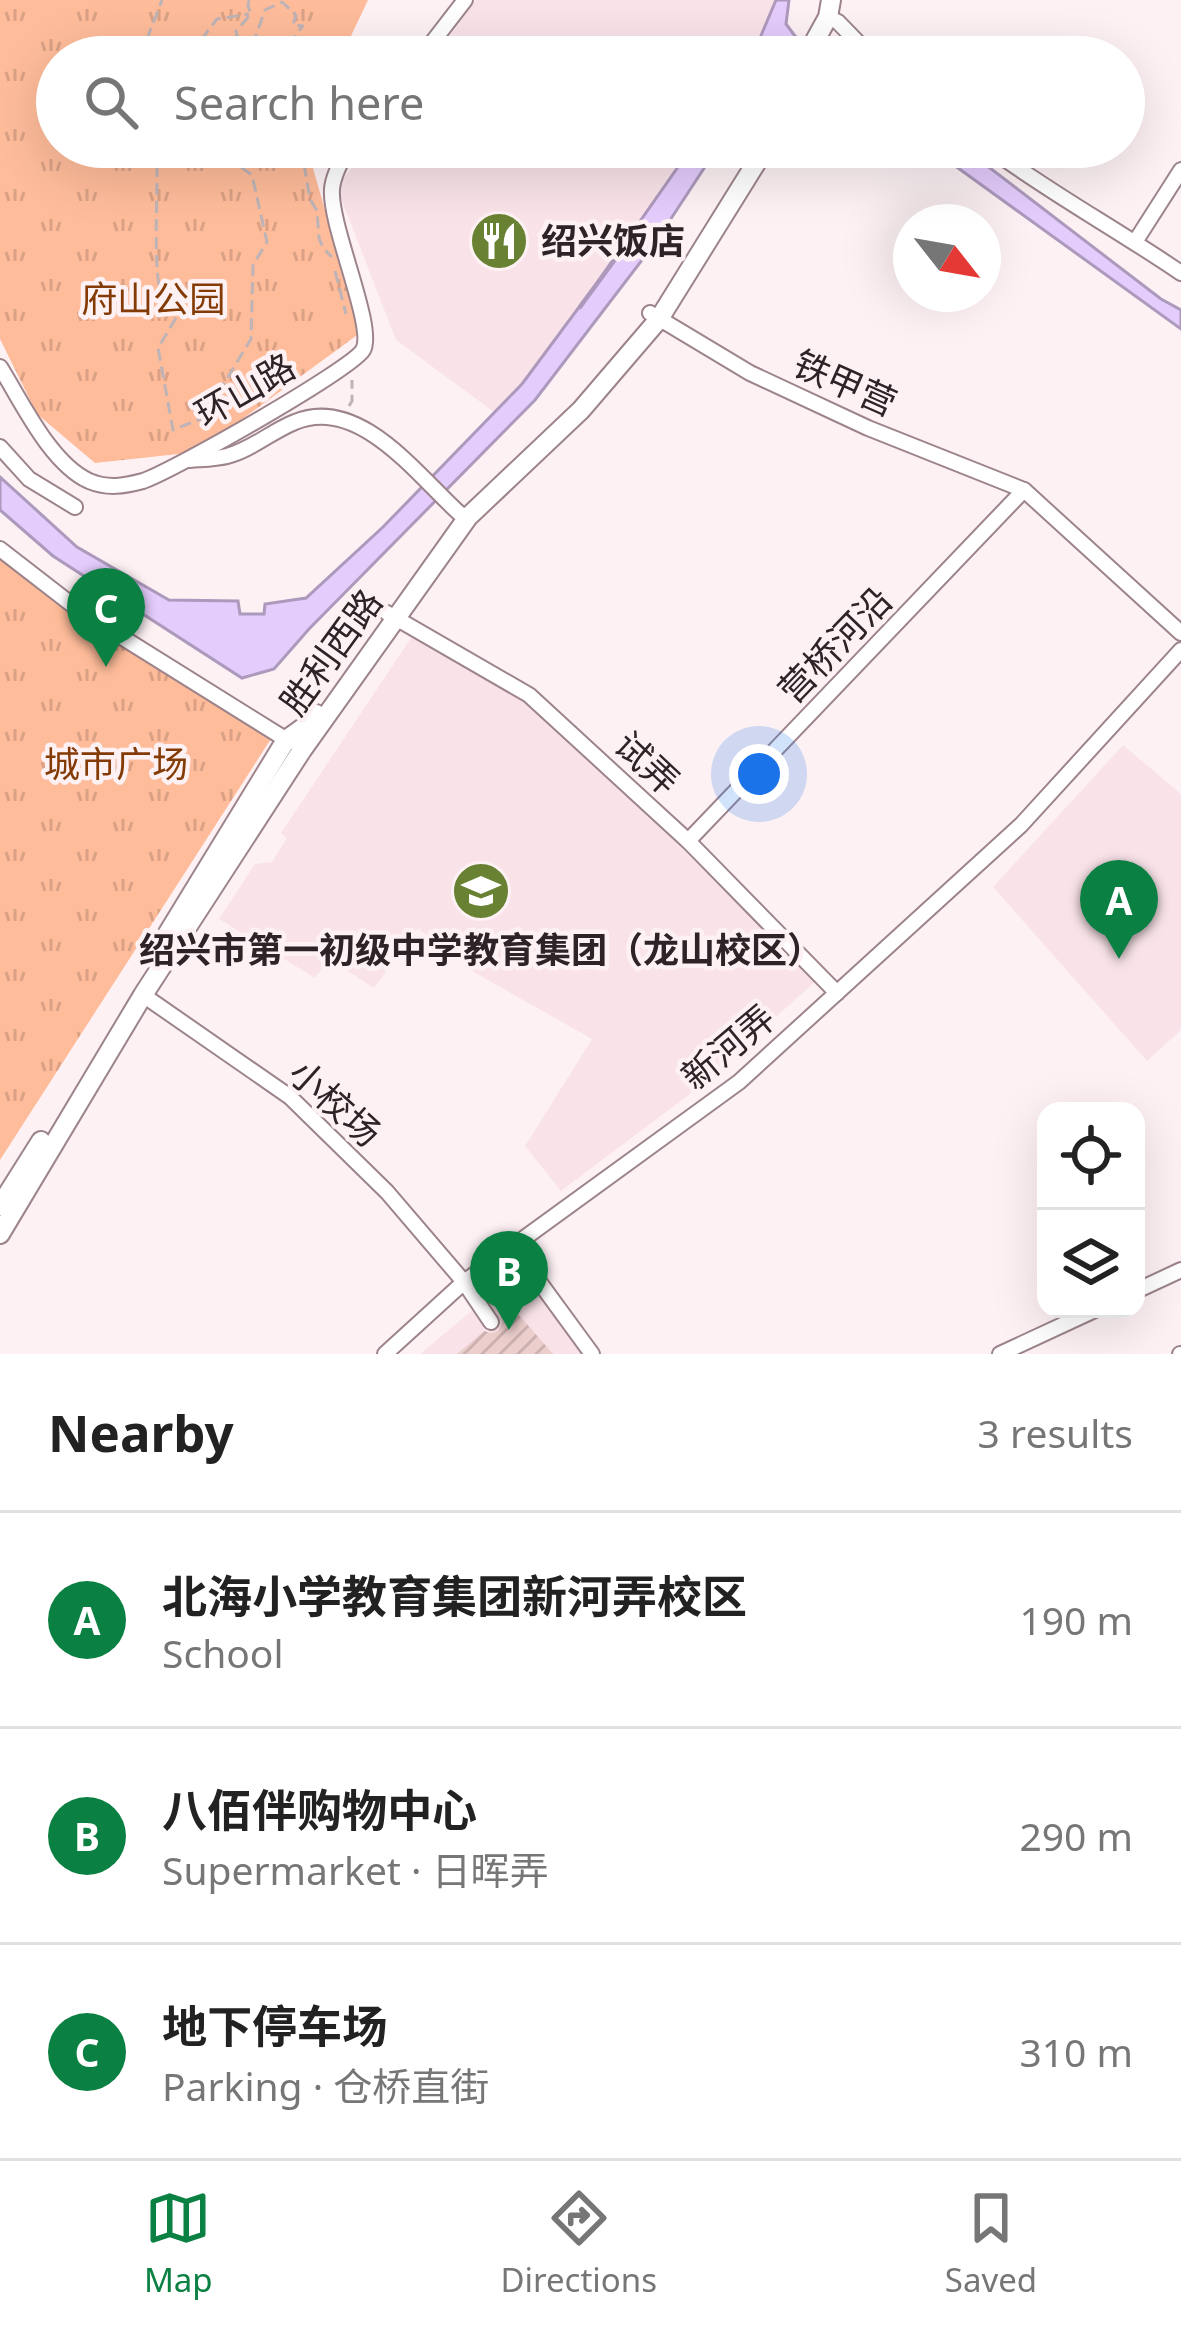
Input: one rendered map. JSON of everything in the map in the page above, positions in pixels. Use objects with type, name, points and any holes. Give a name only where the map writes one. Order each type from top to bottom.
[{"type":"main road","points":[[828,29],[844,0]]},
{"type":"main road","name":"胜利西路","points":[[392,615],[451,506],[571,402],[655,316],[741,168]]},
{"type":"main road","name":"胜利西路","points":[[0,1206],[294,745],[468,517],[580,410],[655,316],[752,168]]},
{"type":"main road","name":"胜利西路","points":[[0,1234],[294,745]]},
{"type":"street","points":[[437,36],[465,0]]},
{"type":"street","name":"环山路","points":[[0,367],[68,469],[115,488],[148,479],[282,406],[363,352],[368,336],[331,192],[339,168]]},
{"type":"street","points":[[1017,168],[1181,273]]},
{"type":"street","points":[[1135,242],[1181,170]]},
{"type":"street","name":"铁甲营","points":[[655,316],[790,392],[1024,490]]},
{"type":"street","points":[[180,462],[230,455],[299,420],[347,421],[388,445],[451,506]]},
{"type":"street","points":[[0,447],[29,479],[75,507]]},
{"type":"street","points":[[1024,490],[1181,633]]},
{"type":"street","name":"营桥河沿","points":[[688,841],[1024,490]]},
{"type":"street","points":[[0,549],[80,611],[294,745]]},
{"type":"street","name":"试弄","points":[[392,615],[529,695],[688,841],[836,993]]},
{"type":"street","name":"新河弄","points":[[385,1354],[464,1282],[740,1082],[1021,825],[1181,650]]},
{"type":"street","name":"小校场","points":[[143,995],[290,1097],[387,1192],[464,1282],[491,1322]]},
{"type":"street","points":[[513,1246],[592,1354]]},
{"type":"street","points":[[1145,1287],[1181,1270]]},
{"type":"street","points":[[1000,1354],[1078,1318]]},
{"type":"path","points":[[149,36],[162,0]]},
{"type":"path","points":[[238,36],[236,31],[251,14],[249,0]]},
{"type":"path","points":[[256,36],[265,10],[282,2],[296,15],[293,25],[303,26],[295,36]]},
{"type":"path","points":[[204,36],[217,20],[251,14]]},
{"type":"path","points":[[158,168],[157,269],[164,301],[178,314],[158,348],[173,430],[203,418],[251,339],[253,265],[267,242],[252,176],[241,168]]},
{"type":"path","points":[[305,168],[319,238],[336,261],[334,274],[351,326]]},
{"type":"path","points":[[347,421],[351,376]]},
{"type":"shaded area","points":[[476,0],[778,0],[764,36],[449,36]]},
{"type":"shaded area","points":[[776,0],[789,0],[786,24],[795,36],[761,36]]},
{"type":"shaded area","name":"绍兴饭店","points":[[352,168],[690,168],[498,415],[396,340],[337,188]]},
{"type":"shaded area","points":[[677,168],[704,168],[655,243],[535,400],[274,669],[242,678],[53,556],[0,510],[0,477],[77,547],[169,600],[238,601],[240,614],[264,614],[265,604],[306,598],[383,527],[522,384]]},
{"type":"shaded area","points":[[958,168],[990,168],[1181,310],[1181,329]]},
{"type":"shaded area","name":"绍兴市第一初级中学教育集团（龙山校区）","points":[[415,632],[529,695],[815,982],[686,1097],[561,1191],[525,1146],[592,1039],[470,970],[418,928],[374,988],[329,959],[315,978],[219,919],[255,864],[272,862],[287,838],[281,833]]},
{"type":"shaded area","points":[[1123,745],[1181,794],[1181,1030],[1147,1061],[993,887]]},
{"type":"shaded area","points":[[520,1270],[583,1354],[420,1354]]},
{"type":"green space","name":"府山公园","points":[[0,0],[368,0],[351,36],[36,36],[36,168],[313,168],[360,333],[197,452],[95,463],[37,414],[0,339]]},
{"type":"green space","name":"城市广场","points":[[0,547],[278,728],[0,1160]]},
{"type":"building","points":[[512,1307],[553,1354],[457,1354],[484,1331],[498,1331],[501,1316]]},
{"type":"waterway","points":[[580,307],[616,258]]},
{"type":"place","name":"绍兴饭店","points":[[499,241]]},
{"type":"place","name":"地下停车场","points":[[106,667]]},
{"type":"place","name":"绍兴市第一初级中学教育集团（龙山校区）","points":[[481,891]]},
{"type":"place","name":"北海小学教育集团新河弄校区","points":[[1119,959]]},
{"type":"place","name":"八佰伴购物中心","points":[[509,1330]]}]
